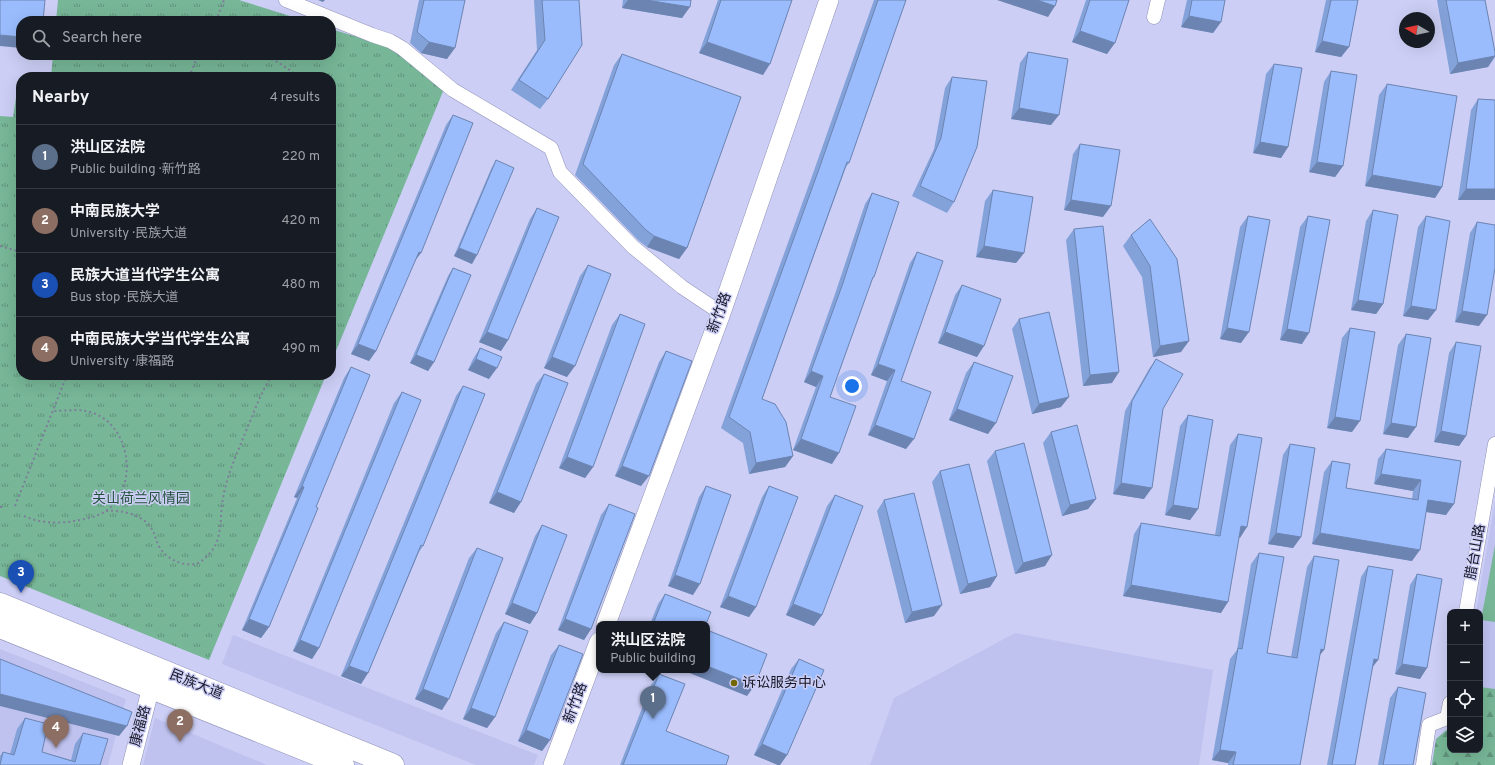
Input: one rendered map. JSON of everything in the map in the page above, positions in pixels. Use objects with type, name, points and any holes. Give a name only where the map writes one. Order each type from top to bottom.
[{"type":"main road","name":"新竹路","points":[[607,621],[721,313],[830,0]]},
{"type":"main road","name":"民族大道","points":[[0,604],[393,765]]},
{"type":"main road","name":"民族大道","points":[[0,627],[344,765]]},
{"type":"main road","name":"新竹路","points":[[553,765],[596,650]]},
{"type":"street","points":[[286,0],[325,16]]},
{"type":"street","points":[[1154,17],[1158,0]]},
{"type":"street","points":[[336,20],[390,41],[402,48],[453,90],[551,148],[560,172],[633,246],[682,287],[721,313]]},
{"type":"street","name":"腊台山路","points":[[1467,609],[1495,444]]},
{"type":"street","name":"康福路","points":[[131,765],[151,687]]},
{"type":"street","points":[[1423,765],[1430,725],[1447,717]]},
{"type":"path","points":[[218,16],[224,0]]},
{"type":"path","points":[[191,72],[196,60]]},
{"type":"path","points":[[274,60],[292,72]]},
{"type":"path","points":[[0,246],[16,251]]},
{"type":"path","points":[[15,506],[65,380]]},
{"type":"path","points":[[106,510],[116,510],[127,513],[137,516],[146,522],[154,531],[161,549],[167,556],[177,561],[190,564],[200,562],[215,547],[219,534],[224,493],[228,476],[260,396],[269,380]]},
{"type":"path","points":[[24,516],[41,522],[69,522],[95,516],[106,510],[122,492],[126,479],[128,467],[122,442],[112,426],[96,415],[86,411],[53,411]]},
{"type":"shaded area","points":[[1495,501],[1495,765],[1432,765],[1436,739],[1447,730],[1447,753],[1483,753],[1483,609],[1477,609]]},
{"type":"shaded area","points":[[1015,633],[1213,670],[1199,765],[870,765],[894,698]]},
{"type":"shaded area","points":[[233,635],[538,755],[534,765],[476,765],[222,664]]},
{"type":"shaded area","points":[[0,649],[126,699],[108,765],[0,765]]},
{"type":"shaded area","points":[[155,718],[267,765],[143,765]]},
{"type":"green space","points":[[58,0],[239,0],[290,16],[56,16]]},
{"type":"green space","points":[[336,31],[387,46],[444,89],[336,351],[336,72],[51,72],[53,60],[336,60]]},
{"type":"green space","name":"关山荷兰风情园","points":[[16,98],[16,380],[324,380],[209,660],[0,576],[0,116],[13,117]]},
{"type":"green space","points":[[1495,545],[1495,622],[1483,620],[1483,609]]},
{"type":"green space","points":[[1483,687],[1495,689],[1495,765],[1432,765],[1436,739],[1447,730],[1447,753],[1483,753]]},
{"type":"building","points":[[0,0],[45,0],[43,16],[16,16],[16,37],[0,35]]},
{"type":"building","points":[[424,0],[465,0],[455,48],[429,42],[417,32]]},
{"type":"building","points":[[542,0],[579,0],[582,45],[548,99],[519,80],[545,40]]},
{"type":"building","points":[[646,0],[691,0],[690,7]]},
{"type":"building","points":[[721,0],[792,0],[770,64],[707,42]]},
{"type":"building","points":[[878,0],[906,0],[849,163],[847,162],[762,399],[775,404],[786,422],[793,456],[756,463],[750,432],[729,417],[819,169]]},
{"type":"building","points":[[1037,0],[1057,0],[1055,6]]},
{"type":"building","points":[[1090,0],[1129,0],[1115,43],[1080,31]]},
{"type":"building","points":[[1192,0],[1225,0],[1221,22],[1189,16]]},
{"type":"building","points":[[1331,0],[1358,0],[1349,47],[1322,41]]},
{"type":"building","points":[[1446,0],[1485,0],[1495,56],[1458,63]]},
{"type":"building","points":[[1028,52],[1068,59],[1059,115],[1019,108]]},
{"type":"building","points":[[622,54],[741,97],[687,248],[654,236],[646,230],[583,164]]},
{"type":"building","points":[[1274,64],[1302,68],[1288,147],[1260,142]]},
{"type":"building","points":[[1331,71],[1357,75],[1343,166],[1317,162]]},
{"type":"building","points":[[952,77],[987,81],[977,147],[954,202],[920,186],[941,138]]},
{"type":"building","points":[[1387,84],[1457,96],[1442,187],[1372,175]]},
{"type":"building","points":[[1478,99],[1495,100],[1495,189],[1466,189]]},
{"type":"building","points":[[453,115],[473,123],[421,253],[419,252],[376,351],[358,344]]},
{"type":"building","points":[[1080,144],[1120,150],[1111,206],[1071,200]]},
{"type":"building","points":[[496,160],[514,168],[477,255],[459,248]]},
{"type":"building","points":[[993,190],[1033,197],[1024,253],[984,246]]},
{"type":"building","points":[[872,193],[899,202],[874,277],[830,397],[856,406],[839,453],[801,439],[823,376],[811,371],[843,283]]},
{"type":"building","points":[[537,208],[559,217],[508,340],[487,332]]},
{"type":"building","points":[[1373,210],[1398,215],[1383,304],[1358,300]]},
{"type":"building","points":[[1248,216],[1270,220],[1249,332],[1227,328]]},
{"type":"building","points":[[1308,216],[1330,220],[1309,333],[1287,329]]},
{"type":"building","points":[[1426,216],[1450,221],[1436,310],[1411,306]]},
{"type":"building","points":[[1150,219],[1177,259],[1189,341],[1160,346],[1150,266],[1131,235]]},
{"type":"building","points":[[1477,222],[1495,225],[1495,268],[1487,315],[1462,311]]},
{"type":"building","points":[[1103,226],[1119,372],[1090,375],[1074,229]]},
{"type":"building","points":[[917,252],[943,261],[901,381],[931,392],[914,439],[875,425],[895,370],[878,364]]},
{"type":"building","points":[[588,265],[611,274],[575,366],[552,357]]},
{"type":"building","points":[[453,268],[471,275],[434,362],[416,355]]},
{"type":"building","points":[[962,285],[1001,299],[984,346],[945,332]]},
{"type":"building","points":[[1049,312],[1069,397],[1039,404],[1019,319]]},
{"type":"building","points":[[620,314],[645,324],[593,467],[567,457]]},
{"type":"building","points":[[1350,328],[1375,332],[1360,421],[1335,417]]},
{"type":"building","points":[[1406,334],[1431,338],[1416,427],[1391,423]]},
{"type":"building","points":[[1456,342],[1481,346],[1466,436],[1441,431]]},
{"type":"building","points":[[480,348],[502,357],[497,368],[476,359]]},
{"type":"building","points":[[666,351],[692,361],[649,476],[622,466]]},
{"type":"building","points":[[1156,359],[1183,374],[1163,409],[1152,488],[1121,483],[1132,401]]},
{"type":"building","points":[[974,362],[1013,376],[996,423],[957,409]]},
{"type":"building","points":[[351,367],[370,375],[316,507],[318,508],[269,627],[249,619],[304,487],[302,486]]},
{"type":"building","points":[[544,374],[568,383],[521,502],[497,492]]},
{"type":"building","points":[[463,386],[485,394],[423,546],[421,545],[368,673],[349,666]]},
{"type":"building","points":[[402,392],[421,400],[319,648],[300,640]]},
{"type":"building","points":[[1188,415],[1213,420],[1198,509],[1173,505]]},
{"type":"building","points":[[1077,425],[1096,499],[1070,505],[1051,432]]},
{"type":"building","points":[[1238,434],[1262,438],[1247,527],[1241,526],[1228,602],[1131,585],[1141,523],[1220,536]]},
{"type":"building","points":[[1024,443],[1052,555],[1023,563],[995,451]]},
{"type":"building","points":[[1290,444],[1315,448],[1301,537],[1276,533]]},
{"type":"building","points":[[1386,449],[1461,461],[1454,504],[1428,500],[1420,550],[1320,533],[1332,461],[1350,464],[1346,488],[1418,500],[1421,480],[1381,474]]},
{"type":"building","points":[[969,464],[997,576],[968,584],[940,471]]},
{"type":"building","points":[[706,486],[731,495],[700,584],[675,575]]},
{"type":"building","points":[[769,486],[798,497],[756,607],[728,596]]},
{"type":"building","points":[[914,493],[942,605],[912,612],[884,500]]},
{"type":"building","points":[[835,495],[863,506],[822,615],[793,604]]},
{"type":"building","points":[[609,504],[635,514],[591,629],[565,619]]},
{"type":"building","points":[[542,525],[567,535],[537,613],[512,603]]},
{"type":"building","points":[[477,548],[503,558],[449,699],[423,689]]},
{"type":"building","points":[[1259,553],[1284,557],[1267,653],[1297,658],[1314,556],[1339,560],[1324,650],[1321,649],[1300,765],[1233,765],[1236,752],[1220,750],[1238,648],[1242,649]]},
{"type":"building","points":[[1368,566],[1393,570],[1378,660],[1374,659],[1355,765],[1332,765]]},
{"type":"building","points":[[1417,574],[1442,579],[1427,668],[1402,664]]},
{"type":"building","points":[[665,594],[711,612],[707,621],[654,621]]},
{"type":"building","points":[[504,622],[528,631],[495,717],[471,708]]},
{"type":"building","points":[[710,631],[767,654],[755,685],[710,667]]},
{"type":"building","points":[[559,645],[583,654],[550,740],[526,730]]},
{"type":"building","points":[[0,659],[132,712],[127,726],[0,694]]},
{"type":"building","points":[[799,659],[824,670],[787,755],[762,744]]},
{"type":"building","points":[[659,674],[685,684],[666,731],[729,756],[726,765],[623,765]]},
{"type":"building","points":[[1398,687],[1426,693],[1413,765],[1383,765]]},
{"type":"building","points":[[25,718],[48,724],[42,752],[75,762],[83,733],[108,739],[100,765],[0,765],[3,752],[14,755]]},
{"type":"place","name":"民族大道当代学生公寓","points":[[21,593]]},
{"type":"place","name":"诉讼服务中心","points":[[734,683]]},
{"type":"place","name":"洪山区法院","points":[[653,719]]},
{"type":"place","name":"中南民族大学","points":[[180,742]]},
{"type":"place","name":"中南民族大学当代学生公寓","points":[[56,748]]}]
